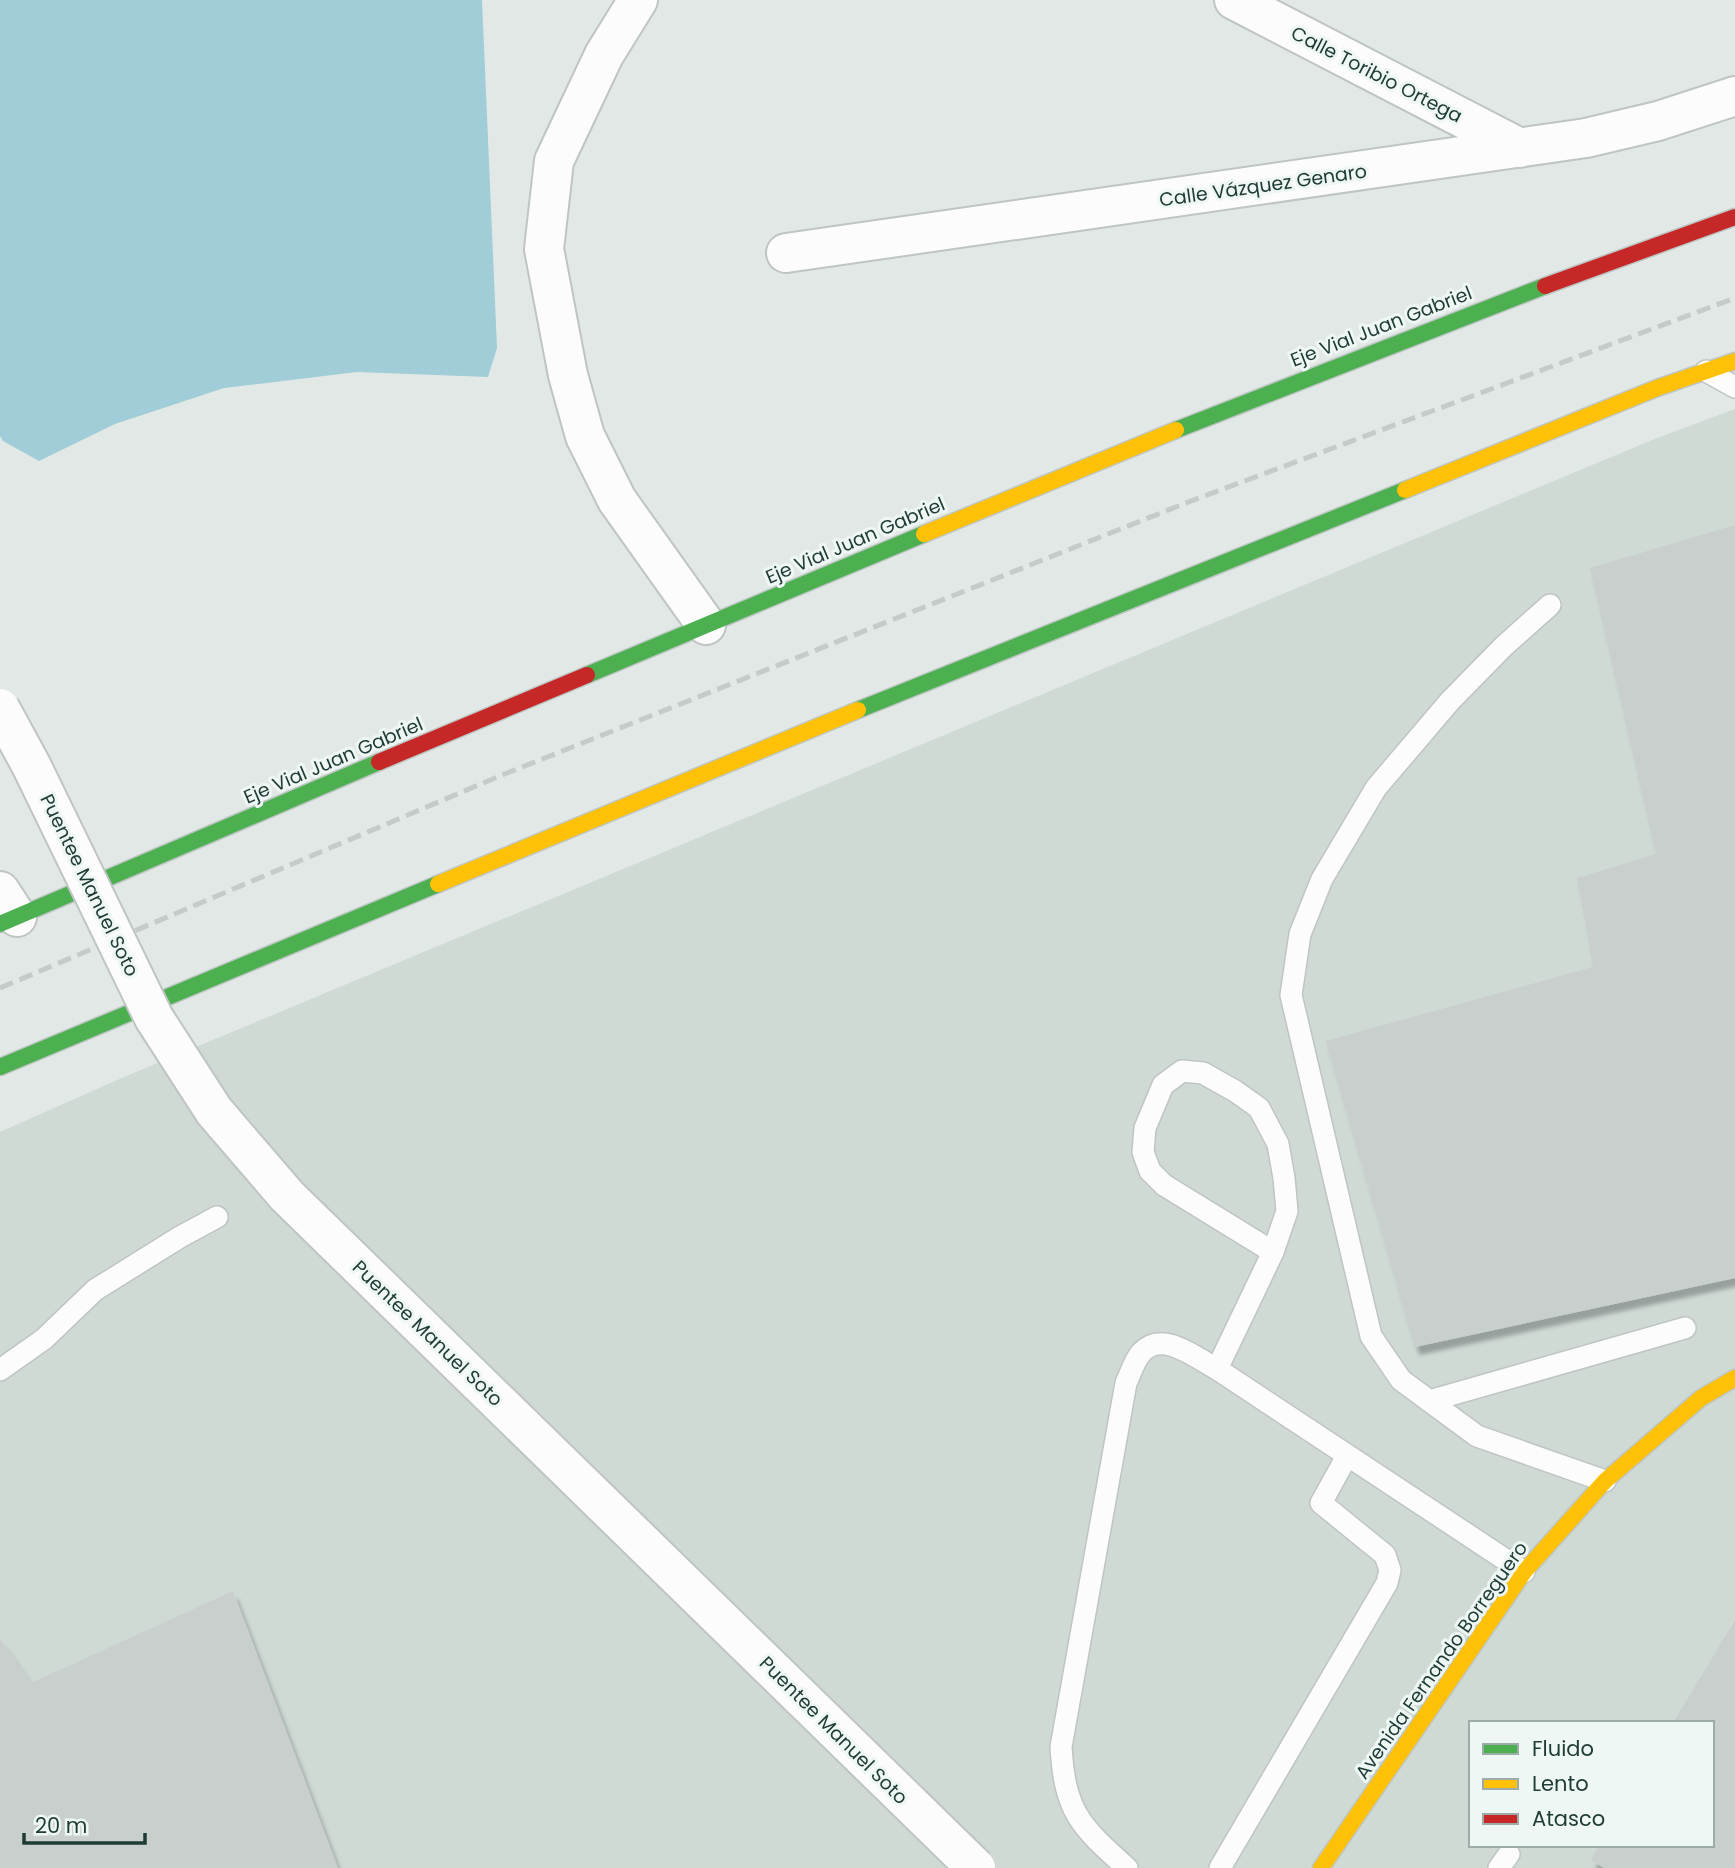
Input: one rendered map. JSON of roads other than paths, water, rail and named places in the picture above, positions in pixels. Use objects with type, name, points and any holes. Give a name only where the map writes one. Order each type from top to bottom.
[{"type":"main road","name":"Eje Vial Juan Gabriel","points":[[6,910],[706,625],[1277,388],[1735,216]]},
{"type":"main road","points":[[0,1067],[765,748],[1657,388],[1735,361]]},
{"type":"main road","name":"Avenida Fernando Borreguero","points":[[1321,1868],[1524,1572],[1605,1481],[1701,1398],[1735,1378]]},
{"type":"street","points":[[638,0],[604,55],[554,161],[544,249],[568,375],[585,436],[617,500],[706,625]]},
{"type":"street","name":"Calle Toribio Ortega","points":[[1234,0],[1520,148]]},
{"type":"street","name":"Calle Vázquez Genaro","points":[[786,253],[1586,138],[1658,121],[1735,96]]},
{"type":"street","name":"Puentee Manuel Soto","points":[[0,708],[37,777],[154,1018],[214,1111],[241,1144],[287,1196],[976,1868]]},
{"type":"lane","points":[[1706,371],[1735,387]]},
{"type":"lane","points":[[1550,605],[1504,646],[1450,701],[1376,788],[1322,879],[1300,934],[1291,995],[1371,1336],[1401,1380],[1476,1436],[1605,1481]]},
{"type":"lane","points":[[1217,1369],[1273,1252],[1287,1211],[1278,1144],[1259,1108],[1203,1073],[1182,1071],[1163,1085],[1145,1128],[1143,1152],[1150,1171],[1164,1185],[1273,1252]]},
{"type":"lane","points":[[0,1370],[44,1339],[94,1290],[217,1217]]},
{"type":"lane","points":[[1429,1401],[1685,1328]]},
{"type":"lane","points":[[1127,1868],[1092,1837],[1070,1804],[1063,1780],[1062,1747],[1126,1383],[1140,1354],[1149,1346],[1161,1343],[1178,1348],[1217,1369],[1524,1572]]},
{"type":"lane","points":[[1220,1868],[1387,1583],[1390,1570],[1385,1555],[1321,1503],[1347,1456]]},
{"type":"water","points":[[0,0],[482,0],[497,348],[488,377],[357,372],[224,388],[115,424],[39,461],[3,441],[0,436]]},
{"type":"railway","points":[[0,988],[502,775],[1191,501],[1735,298]]}]
